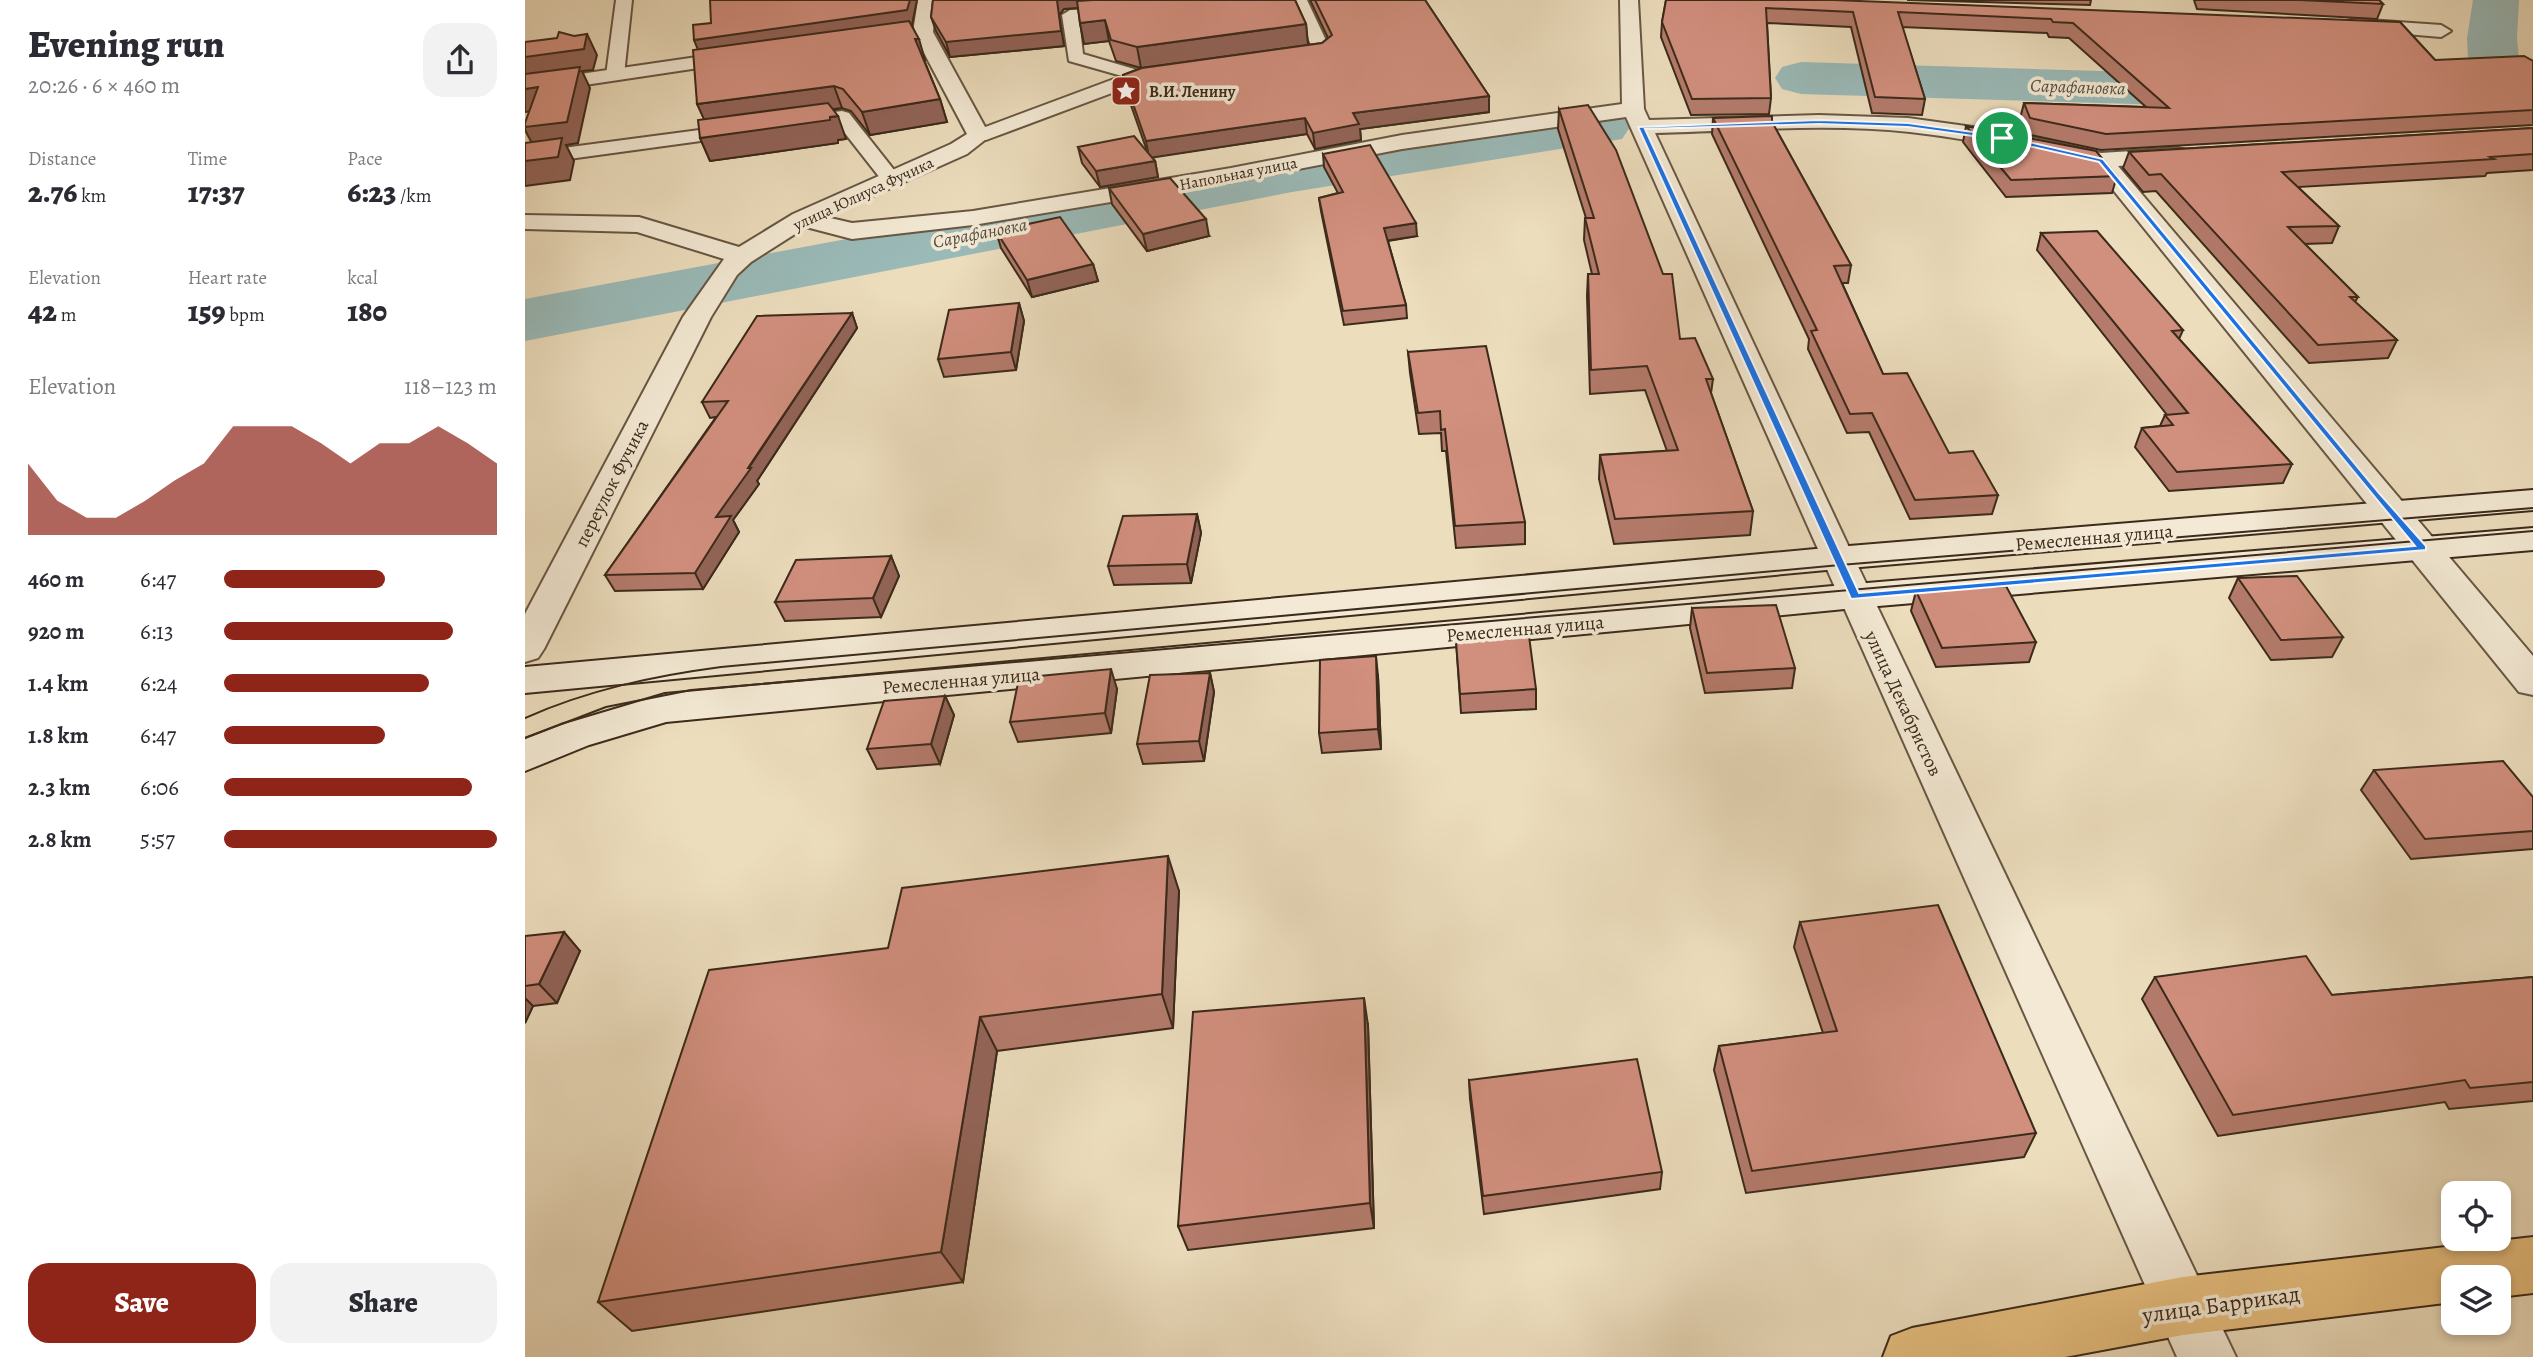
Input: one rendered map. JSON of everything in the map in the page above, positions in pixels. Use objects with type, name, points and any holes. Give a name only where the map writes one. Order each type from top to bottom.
[{"type":"main road","name":"улица Баррикад","points":[[1912,1357],[2183,1307],[2533,1265]]},
{"type":"street","points":[[927,0],[916,33],[979,136]]},
{"type":"street","name":"улица Декабристов","points":[[1629,0],[1637,118],[1837,558],[2207,1357]]},
{"type":"street","points":[[2340,24],[2441,31]]},
{"type":"street","points":[[525,88],[762,54]]},
{"type":"street","name":"Напольная улица","points":[[802,219],[852,232],[973,218],[1219,177],[1402,142],[1637,118],[1908,125],[2002,138],[2101,160],[2198,154]]},
{"type":"street","name":"улица Юлиуса Фучика","points":[[697,317],[735,263],[802,219],[959,149],[979,136]]},
{"type":"street","points":[[2101,160],[2390,513],[2533,682]]},
{"type":"street","points":[[525,222],[639,225],[735,263]]},
{"type":"street","name":"переулок Фучика","points":[[525,649],[697,317]]},
{"type":"street","name":"Ремесленная улица","points":[[525,680],[1837,558],[2533,500]]},
{"type":"street","name":"Ремесленная улица","points":[[525,756],[575,735],[665,708],[1855,596],[2533,539]]},
{"type":"lane","points":[[615,75],[624,0]]},
{"type":"lane","points":[[1231,4],[1299,0],[1322,51],[1269,57]]},
{"type":"lane","points":[[1136,10],[1070,15],[1075,57],[1140,76]]},
{"type":"lane","points":[[979,136],[1140,76],[1190,67]]},
{"type":"lane","points":[[525,159],[842,117],[891,179]]},
{"type":"building","points":[[710,0],[910,0],[907,10],[694,40],[693,25],[711,23]]},
{"type":"building","points":[[933,0],[1057,0],[1061,31],[946,42],[931,17]]},
{"type":"building","points":[[1295,0],[1306,24],[1137,47],[1111,40],[1105,20],[1080,23],[1077,1]]},
{"type":"building","points":[[1315,0],[1425,0],[1489,96],[1353,113],[1359,124],[1313,133],[1305,118],[1146,141],[1123,75],[1142,68],[1322,43],[1332,35]]},
{"type":"building","points":[[1666,0],[1833,0],[2400,22],[2435,60],[2524,56],[2533,61],[2533,110],[2106,134],[2030,118],[2024,103],[2169,108],[2073,23],[2053,22],[2051,19],[1898,12],[1925,99],[1875,97],[1853,12],[1766,8],[1771,98],[1692,99],[1662,22]]},
{"type":"building","points":[[2299,0],[2379,0],[2383,4]]},
{"type":"building","points":[[909,21],[919,39],[915,39],[940,99],[862,112],[843,89],[834,86],[697,104],[693,50]]},
{"type":"building","points":[[559,32],[574,36],[587,34],[584,49],[525,57],[525,42],[557,38]]},
{"type":"building","points":[[580,67],[567,122],[525,127],[538,87],[525,89],[525,74]]},
{"type":"building","points":[[828,103],[838,116],[830,117],[830,120],[700,138],[698,120]]},
{"type":"building","points":[[1588,105],[1616,150],[1663,274],[1672,274],[1680,339],[1695,338],[1713,379],[1706,379],[1753,511],[1615,519],[1600,455],[1678,450],[1647,366],[1591,370],[1588,274],[1599,274],[1585,218],[1594,218],[1559,109]]},
{"type":"building","points":[[1772,116],[1772,122],[1851,265],[1834,266],[1883,374],[1907,373],[1949,453],[1973,451],[1998,495],[1915,500],[1872,413],[1850,414],[1811,331],[1817,330],[1713,118]]},
{"type":"building","points":[[1966,126],[2096,151],[2117,176],[2011,180]]},
{"type":"building","points":[[2533,128],[2533,154],[2490,157],[2494,159],[2282,172],[2339,226],[2288,227],[2358,297],[2350,297],[2397,340],[2318,345],[2161,174],[2149,175],[2129,152]]},
{"type":"building","points":[[1134,136],[1155,161],[1096,171],[1078,147]]},
{"type":"building","points":[[562,138],[558,157],[525,161],[525,143]]},
{"type":"building","points":[[1370,145],[1416,223],[1384,228],[1406,305],[1343,311],[1319,198],[1343,192],[1323,154]]},
{"type":"building","points":[[1170,178],[1206,219],[1143,234],[1109,188]]},
{"type":"building","points":[[1060,217],[1093,264],[1027,280],[996,231]]},
{"type":"building","points":[[2097,231],[2183,330],[2172,331],[2292,464],[2177,472],[2142,428],[2173,425],[2165,415],[2188,413],[2041,233]]},
{"type":"building","points":[[1019,303],[1011,352],[938,359],[949,310]]},
{"type":"building","points":[[852,313],[716,517],[731,516],[695,573],[605,575],[728,401],[702,402],[757,316]]},
{"type":"building","points":[[1486,346],[1525,522],[1455,526],[1445,429],[1441,430],[1440,411],[1418,413],[1408,352]]},
{"type":"building","points":[[1197,514],[1187,564],[1108,566],[1123,516]]},
{"type":"building","points":[[891,556],[873,598],[775,602],[796,560]]},
{"type":"building","points":[[2297,576],[2343,637],[2281,640],[2238,578]]},
{"type":"building","points":[[2006,586],[2036,642],[1942,648],[1916,591]]},
{"type":"building","points":[[1776,605],[1795,668],[1707,673],[1692,608]]},
{"type":"building","points":[[1529,636],[1536,689],[1460,694],[1456,641]]},
{"type":"building","points":[[1376,656],[1378,729],[1319,733],[1320,660]]},
{"type":"building","points":[[1111,669],[1105,713],[1010,722],[1019,678]]},
{"type":"building","points":[[1210,673],[1199,741],[1137,744],[1150,675]]},
{"type":"building","points":[[945,696],[931,744],[867,749],[884,701]]},
{"type":"building","points":[[2503,761],[2533,797],[2533,831],[2425,839],[2374,770]]},
{"type":"building","points":[[1168,856],[1162,994],[980,1017],[941,1252],[598,1302],[709,970],[888,948],[902,888]]},
{"type":"building","points":[[1938,905],[2036,1133],[1752,1171],[1719,1046],[1837,1031],[1800,922]]},
{"type":"building","points":[[564,932],[539,984],[525,986],[525,936]]},
{"type":"building","points":[[2306,956],[2332,995],[2533,977],[2533,1082],[2470,1088],[2465,1080],[2233,1115],[2155,977]]},
{"type":"building","points":[[1364,998],[1370,1203],[1178,1226],[1193,1012]]},
{"type":"building","points":[[1637,1059],[1662,1172],[1483,1196],[1469,1080]]},
{"type":"waterway","name":"Сарафановка","points":[[1801,78],[2168,89],[2466,80],[2494,69],[2492,38],[2496,0]]},
{"type":"waterway","name":"Сарафановка","points":[[525,320],[1292,174],[1602,127]]},
{"type":"tram line","points":[[525,718],[573,699],[621,685],[721,667],[1840,565],[2533,508]]},
{"type":"tram line","points":[[525,738],[606,707],[691,690],[2533,531]]},
{"type":"place","name":"В.И. Ленину","points":[[1126,91]]},
{"type":"route","points":[[1819,122],[1908,125],[2002,138],[2101,160],[2375,495],[2422,548],[1855,596],[1641,127],[1819,122]]}]
